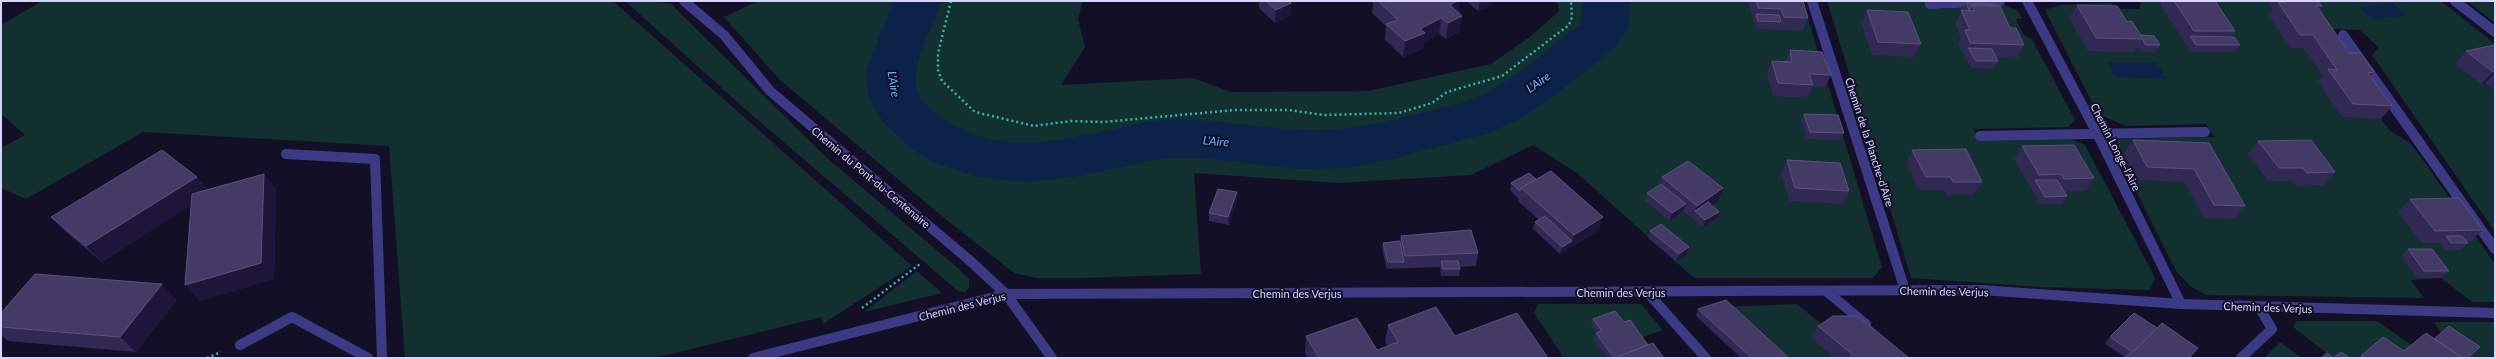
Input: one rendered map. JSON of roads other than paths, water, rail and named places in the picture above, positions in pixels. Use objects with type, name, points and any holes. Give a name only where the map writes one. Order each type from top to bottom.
[{"type":"street","name":"Chemin du Pont-du-Centenaire","points":[[684,1],[700,12],[724,35],[770,91],[968,259],[1006,294],[1052,358]]},
{"type":"street","name":"Chemin de la Planche-d'Aire","points":[[1812,1],[1904,290]]},
{"type":"street","points":[[1930,4],[2000,1]]},
{"type":"street","name":"Chemin Longe-l'Aire","points":[[2027,1],[2097,134],[2181,304]]},
{"type":"street","points":[[2455,1],[2495,32]]},
{"type":"street","points":[[2343,35],[2495,249]]},
{"type":"street","points":[[1980,136],[2204,132]]},
{"type":"street","points":[[286,154],[375,159],[382,358]]},
{"type":"street","name":"Chemin des Verjus","points":[[753,358],[1006,294],[1982,290],[2181,304],[2495,313]]},
{"type":"street","points":[[1826,291],[1872,329]]},
{"type":"street","points":[[1647,292],[1706,358]]},
{"type":"street","points":[[2241,358],[2272,329],[2259,307]]},
{"type":"street","points":[[240,345],[292,318],[368,358]]},
{"type":"water","points":[[2392,3],[2407,15],[2373,20],[2359,8]]},
{"type":"water","points":[[2107,62],[2157,63],[2166,79],[2115,77]]},
{"type":"waterway","name":"L'Aire","points":[[917,1],[914,14],[898,49],[891,72],[891,85],[895,99],[906,115],[931,136],[954,149],[977,157],[1001,162],[1049,161],[1165,139],[1203,139],[1279,148],[1317,150],[1347,149],[1392,140],[1441,126],[1470,120],[1513,100],[1543,79],[1599,35],[1605,26],[1606,1]]}]
